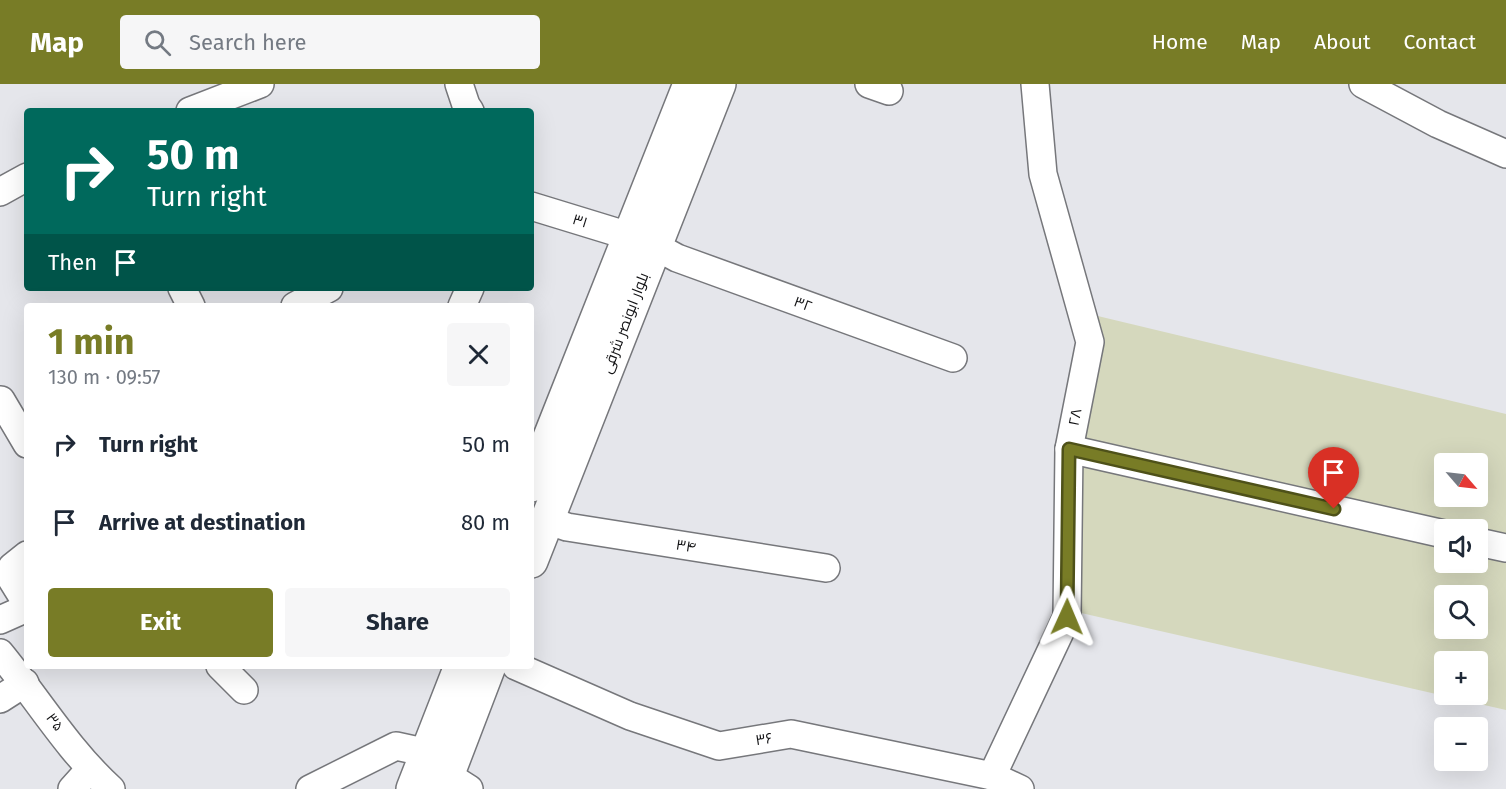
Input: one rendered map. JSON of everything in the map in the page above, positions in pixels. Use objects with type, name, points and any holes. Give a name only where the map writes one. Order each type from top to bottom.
[{"type":"main road","name":"بلوار ابونصر شرقی","points":[[534,553],[642,241],[690,84]]},
{"type":"main road","name":"بلوار ابونصر شرقی","points":[[534,478],[642,241],[719,84]]},
{"type":"main road","points":[[446,776],[461,669]]},
{"type":"main road","points":[[413,789],[446,776],[488,669]]},
{"type":"street","points":[[198,108],[260,84]]},
{"type":"street","points":[[459,84],[468,108]]},
{"type":"street","name":"۲۸","points":[[992,776],[1067,617],[1069,449],[1090,342],[1043,174],[1035,84]]},
{"type":"street","points":[[1363,84],[1438,124],[1506,154]]},
{"type":"street","points":[[0,192],[24,179]]},
{"type":"street","name":"۳۱","points":[[534,207],[642,241]]},
{"type":"street","name":"۳۲","points":[[642,241],[677,258],[953,358]]},
{"type":"street","points":[[1,400],[24,439]]},
{"type":"street","points":[[1069,449],[1434,532]]},
{"type":"street","name":"۳۴","points":[[547,520],[567,527],[826,568]]},
{"type":"street","points":[[1488,544],[1506,548]]},
{"type":"street","points":[[24,557],[12,567],[9,574],[24,601]]},
{"type":"street","points":[[0,620],[24,608]]},
{"type":"street","name":"۳۵","points":[[0,653],[25,682],[90,769],[111,789]]},
{"type":"street","points":[[223,669],[244,690]]},
{"type":"street","name":"۳۶","points":[[523,669],[630,716],[719,746],[791,735],[992,776],[1020,789]]},
{"type":"street","points":[[0,699],[25,682]]},
{"type":"street","points":[[310,789],[396,746],[446,776]]},
{"type":"street","points":[[72,789],[90,769]]},
{"type":"green space","points":[[1081,312],[1506,414],[1506,710],[1484,705],[1488,705],[1488,651],[1434,651],[1434,694],[1068,610]]},
{"type":"route","points":[[1067,617],[1069,449],[1334,509]]}]
